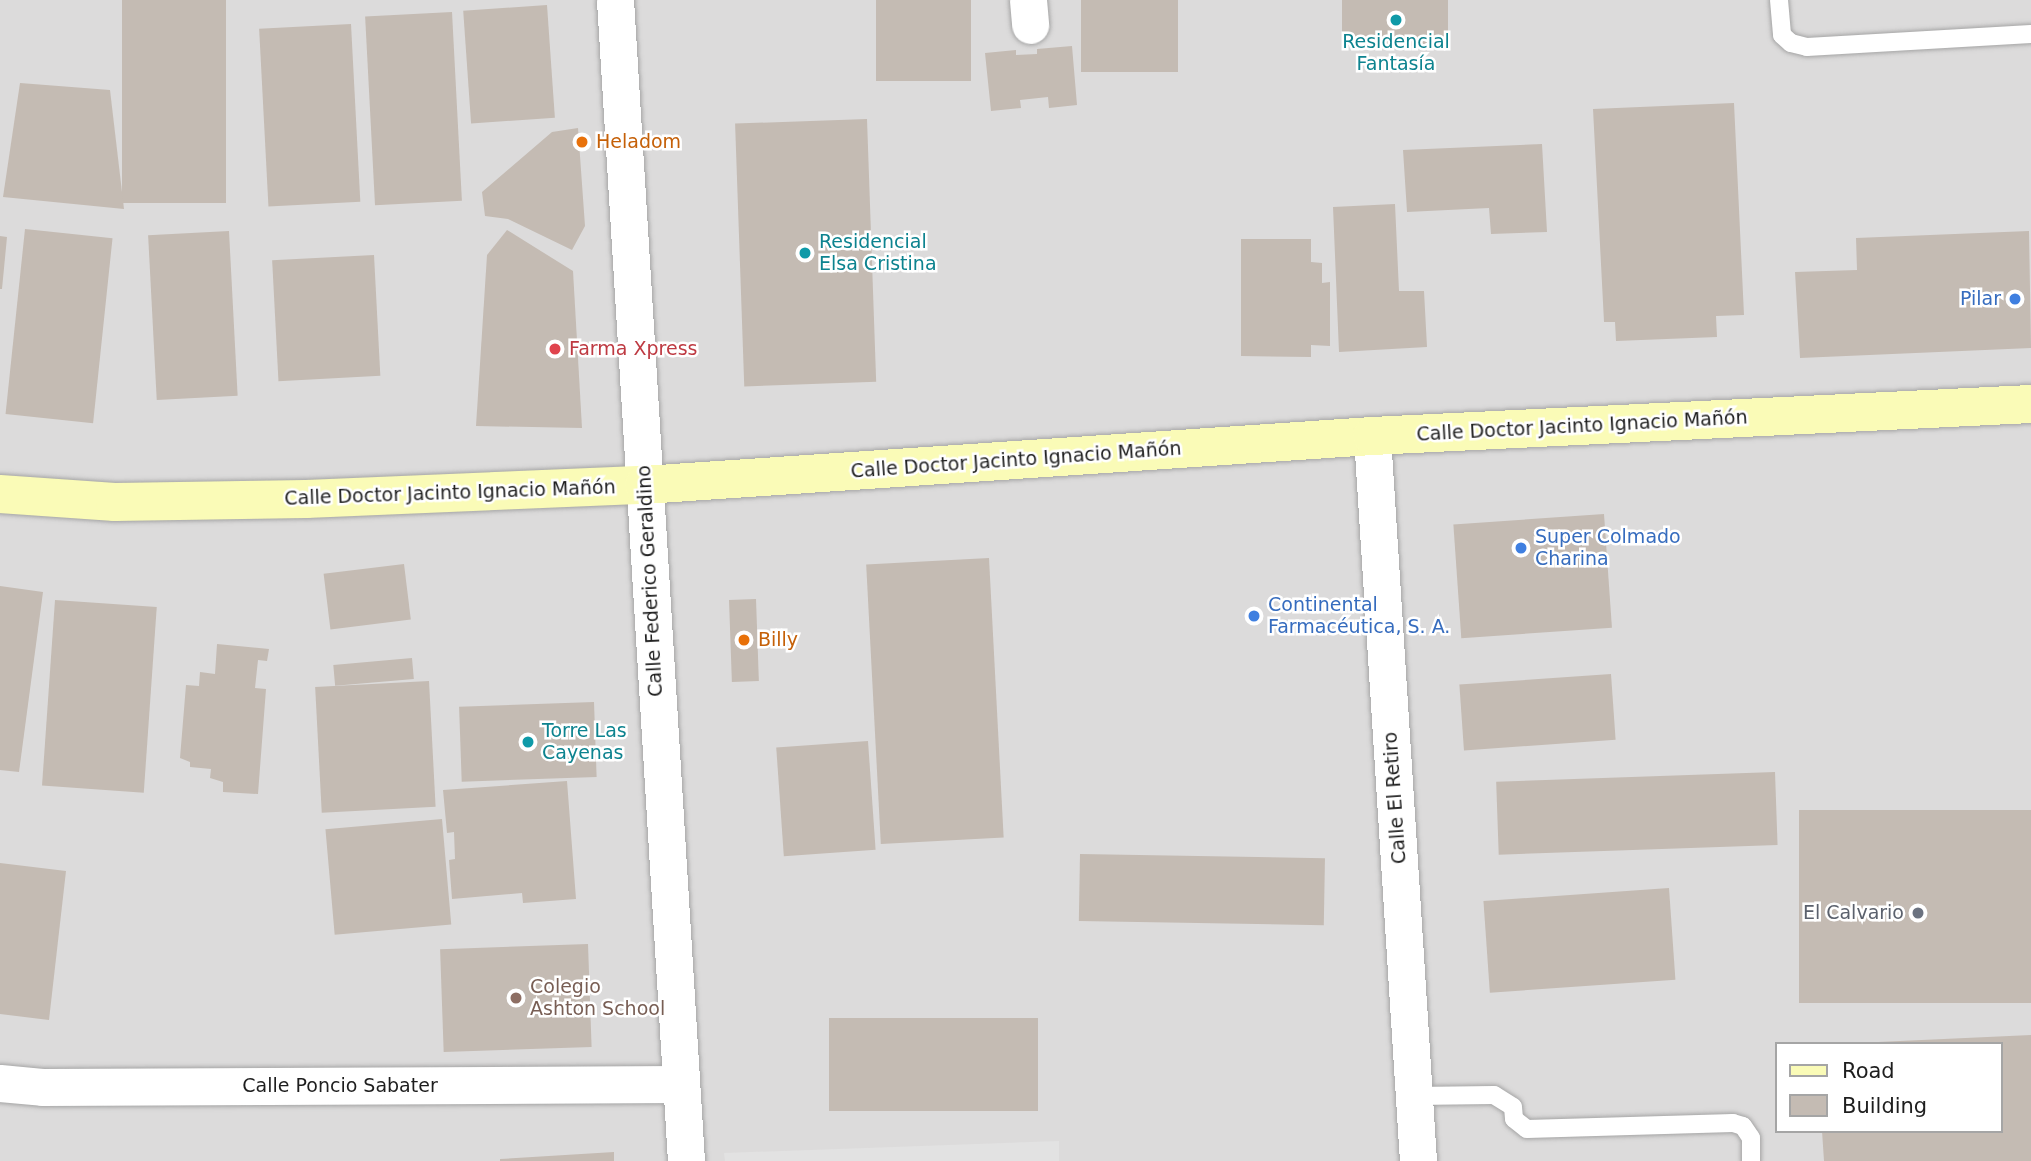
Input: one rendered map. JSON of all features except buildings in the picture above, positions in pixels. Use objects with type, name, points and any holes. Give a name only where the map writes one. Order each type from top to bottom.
[{"type":"street","name":"Calle Federico Geraldino","points":[[615,0],[686,1161]]},
{"type":"street","name":"Calle Doctor Jacinto Ignacio Mañón","points":[[0,494],[115,502],[306,499],[644,485],[1372,436],[2031,404]]},
{"type":"street","name":"Calle El Retiro","points":[[1372,436],[1418,1161]]},
{"type":"street","name":"Calle Poncio Sabater","points":[[0,1083],[42,1087],[680,1084]]},
{"type":"lane","points":[[1779,0],[1782,35],[1791,43],[1807,47],[2031,34]]},
{"type":"lane","points":[[1413,1096],[1494,1095],[1513,1107],[1514,1119],[1527,1129],[1733,1123],[1743,1126],[1751,1138],[1751,1161]]},
{"type":"shaded area","points":[[0,0],[2031,0],[2031,1161],[0,1161]]},
{"type":"shaded area","points":[[1059,1141],[1059,1161],[725,1161],[724,1153]]},
{"type":"place","name":"Residencial Fantasía","points":[[1396,20]]},
{"type":"place","name":"Heladom","points":[[582,142]]},
{"type":"place","name":"Residencial Elsa Cristina","points":[[805,253]]},
{"type":"place","name":"Pilar","points":[[2015,299]]},
{"type":"place","name":"Farma Xpress","points":[[555,349]]},
{"type":"place","name":"Super Colmado Charina","points":[[1521,548]]},
{"type":"place","name":"Continental Farmacéutica, S. A.","points":[[1254,616]]},
{"type":"place","name":"Billy","points":[[744,640]]},
{"type":"place","name":"Torre Las Cayenas","points":[[528,742]]},
{"type":"place","name":"El Calvario","points":[[1918,913]]},
{"type":"place","name":"Colegio Ashton School","points":[[516,998]]}]
